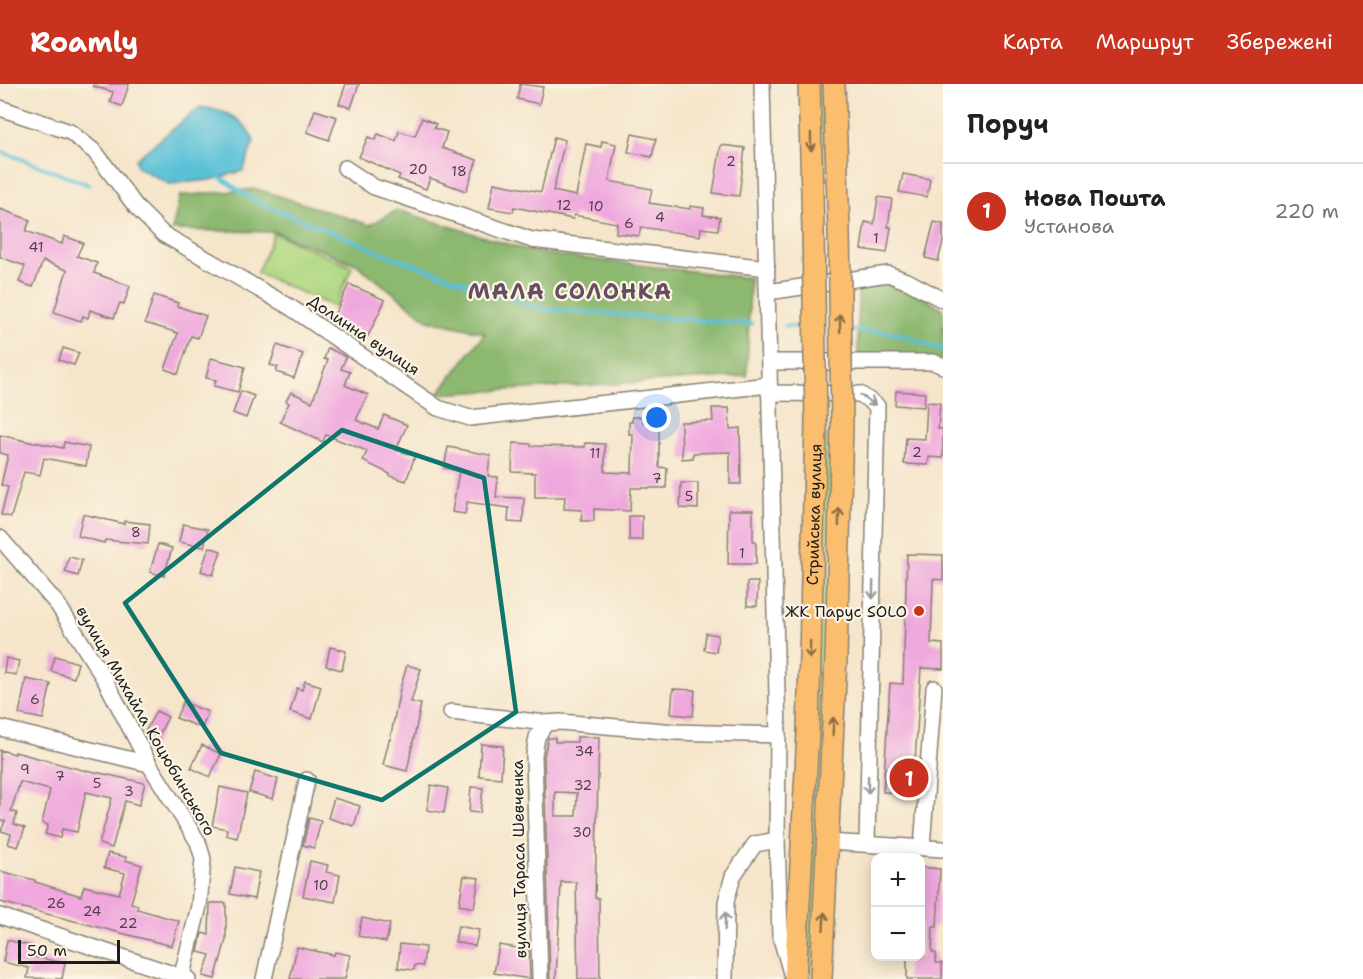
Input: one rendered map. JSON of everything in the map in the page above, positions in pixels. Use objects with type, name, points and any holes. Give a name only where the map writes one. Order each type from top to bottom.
[{"type":"highway","name":"Стрийська вулиця","points":[[794,979],[808,732],[816,424],[809,84]]},
{"type":"highway","name":"Стрийська вулиця","points":[[821,979],[836,659],[842,423],[834,84]]},
{"type":"street","points":[[762,84],[778,735],[777,840],[780,935],[794,979]]},
{"type":"street","name":"Долинна вулиця","points":[[0,108],[70,132],[95,152],[137,207],[163,234],[290,307],[438,408],[470,418],[769,389],[860,394],[877,405],[867,843]]},
{"type":"street","points":[[345,168],[374,187],[532,240],[767,268]]},
{"type":"street","points":[[768,292],[888,274],[943,300]]},
{"type":"street","points":[[769,362],[933,362],[943,366]]},
{"type":"street","name":"вулиця Михайла Коцюбинського","points":[[0,538],[58,605],[105,680],[149,764],[198,842],[202,860],[199,906],[184,978]]},
{"type":"street","points":[[922,848],[933,688]]},
{"type":"street","points":[[451,712],[546,723],[560,722],[675,732],[778,735]]},
{"type":"street","name":"вулиця Тараса Шевченка","points":[[540,979],[534,755],[537,737],[546,723]]},
{"type":"street","points":[[0,728],[149,764]]},
{"type":"street","points":[[264,979],[307,780]]},
{"type":"street","points":[[725,979],[726,902],[734,876],[755,844],[777,840]]},
{"type":"street","points":[[828,842],[943,849]]},
{"type":"street","points":[[0,916],[184,978]]},
{"type":"highlighted area","points":[[342,430],[484,478],[516,712],[382,800],[221,753],[125,603]]},
{"type":"green space","points":[[818,84],[824,84],[827,229],[822,229]]},
{"type":"green space","points":[[257,189],[370,225],[397,210],[537,253],[750,278],[747,376],[438,394],[485,333],[428,320],[356,264],[275,232],[172,230],[180,196]]},
{"type":"green space","points":[[274,233],[352,267],[335,307],[257,273]]},
{"type":"green space","points":[[890,278],[943,309],[943,366],[858,362],[858,286]]},
{"type":"green space","points":[[825,435],[832,435],[828,640],[811,979],[804,979]]},
{"type":"water","points":[[200,107],[218,110],[233,116],[250,133],[254,141],[243,171],[210,180],[169,184],[137,167],[136,159]]},
{"type":"building","points":[[94,84],[129,84],[122,106],[110,102],[113,92],[93,86]]},
{"type":"building","points":[[346,84],[359,84],[351,108],[339,104]]},
{"type":"building","points":[[520,84],[543,87],[539,104],[517,99]]},
{"type":"building","points":[[315,110],[337,117],[329,140],[307,132]]},
{"type":"building","points":[[422,118],[436,124],[434,128],[447,132],[442,148],[477,160],[466,191],[430,178],[426,189],[398,179],[400,175],[359,157],[368,137],[375,140],[378,134],[396,141],[399,131],[415,136]]},
{"type":"building","points":[[632,134],[656,139],[652,157],[628,152]]},
{"type":"building","points":[[554,137],[565,140],[553,191],[576,196],[586,144],[601,147],[602,141],[616,144],[609,181],[652,189],[649,203],[690,209],[690,206],[704,208],[703,215],[720,217],[718,230],[701,228],[700,236],[641,227],[639,236],[616,233],[617,223],[574,215],[573,219],[514,207],[513,212],[489,208],[494,183],[541,192]]},
{"type":"building","points":[[721,145],[745,148],[739,196],[713,193]]},
{"type":"building","points":[[903,174],[930,179],[927,197],[899,192]]},
{"type":"building","points":[[878,197],[892,199],[887,253],[861,249],[865,222],[874,224]]},
{"type":"building","points":[[0,209],[30,220],[26,231],[62,244],[64,236],[83,243],[77,256],[97,263],[94,273],[130,286],[124,304],[120,303],[114,318],[90,310],[88,318],[83,316],[81,321],[54,312],[67,270],[43,261],[33,287],[19,282],[25,266],[0,257]]},
{"type":"building","points":[[934,222],[943,224],[943,242],[938,261],[925,258]]},
{"type":"building","points":[[349,284],[385,300],[368,336],[332,320]]},
{"type":"building","points":[[154,295],[206,316],[198,338],[191,336],[178,374],[165,369],[178,333],[145,323]]},
{"type":"building","points":[[277,345],[303,354],[294,378],[276,372],[278,367],[270,365]]},
{"type":"building","points":[[63,348],[79,353],[74,365],[59,360]]},
{"type":"building","points":[[328,348],[346,357],[341,369],[350,372],[345,385],[368,395],[356,420],[378,429],[384,415],[407,425],[396,450],[415,456],[406,481],[390,476],[363,461],[367,451],[326,435],[323,442],[280,422],[289,403],[286,401],[291,392],[312,402],[328,360],[324,359]]},
{"type":"building","points":[[211,358],[245,367],[238,392],[214,386],[216,380],[206,378]]},
{"type":"building","points":[[241,391],[254,396],[246,418],[233,413]]},
{"type":"building","points":[[896,391],[925,393],[924,407],[895,405]]},
{"type":"building","points":[[927,402],[940,403],[938,429],[943,429],[943,458],[929,457],[928,465],[904,464],[906,438],[925,439]]},
{"type":"building","points":[[712,408],[729,408],[730,429],[740,428],[741,484],[730,484],[730,452],[693,453],[693,458],[682,459],[681,422],[713,421]]},
{"type":"building","points":[[632,417],[643,417],[643,422],[659,422],[659,467],[667,468],[666,488],[631,488],[630,511],[594,509],[594,521],[581,521],[582,510],[564,509],[565,497],[535,497],[535,473],[512,472],[513,443],[531,444],[531,446],[585,447],[585,443],[605,444],[605,472],[632,473],[633,434],[629,434],[629,422],[632,422]]},
{"type":"building","points":[[0,435],[63,448],[64,442],[89,447],[86,466],[44,458],[40,475],[24,472],[11,517],[1,515],[8,487],[1,485],[8,455],[0,453]]},
{"type":"building","points":[[448,447],[490,455],[488,476],[498,477],[496,497],[524,498],[523,523],[508,522],[509,508],[467,502],[465,514],[452,512],[459,471],[444,468]]},
{"type":"building","points":[[681,483],[698,483],[698,509],[680,508]]},
{"type":"building","points":[[729,510],[753,510],[756,564],[728,564]]},
{"type":"building","points":[[83,514],[124,524],[124,521],[150,524],[148,544],[105,540],[104,543],[78,536]]},
{"type":"building","points":[[629,516],[642,516],[642,540],[629,540]]},
{"type":"building","points":[[183,524],[208,529],[204,547],[179,542]]},
{"type":"building","points":[[158,544],[172,548],[164,576],[150,572]]},
{"type":"building","points":[[209,547],[221,551],[213,575],[201,571]]},
{"type":"building","points":[[907,554],[943,555],[943,580],[933,579],[931,643],[943,644],[943,669],[921,668],[913,794],[883,792],[890,683],[903,684]]},
{"type":"building","points":[[69,557],[82,560],[78,576],[65,572]]},
{"type":"building","points":[[747,582],[758,582],[757,606],[747,606]]},
{"type":"building","points":[[706,633],[718,635],[716,652],[704,650]]},
{"type":"building","points":[[330,647],[346,651],[342,670],[326,666]]},
{"type":"building","points":[[55,656],[78,663],[74,678],[51,671]]},
{"type":"building","points":[[6,658],[19,661],[16,675],[4,673]]},
{"type":"building","points":[[407,665],[421,669],[411,702],[421,704],[407,771],[383,765]]},
{"type":"building","points":[[26,679],[51,684],[43,719],[19,714]]},
{"type":"building","points":[[305,681],[321,686],[312,719],[290,712],[297,688],[302,690]]},
{"type":"building","points":[[673,689],[695,690],[693,716],[671,714]]},
{"type":"building","points":[[183,702],[208,712],[202,728],[176,718]]},
{"type":"building","points":[[156,711],[168,717],[153,747],[144,734]]},
{"type":"building","points":[[577,737],[599,737],[595,898],[599,898],[600,979],[578,979],[576,882],[561,882],[556,979],[550,979],[544,756],[548,738],[555,738],[555,742],[577,742]],"holes":[[[555,792],[577,793],[576,816],[555,816]]]},
{"type":"building","points":[[481,744],[503,746],[501,778],[479,776]]},
{"type":"building","points":[[202,745],[221,754],[210,777],[191,768]]},
{"type":"building","points":[[0,750],[145,783],[139,805],[125,801],[112,848],[99,844],[112,798],[86,792],[77,832],[62,829],[60,838],[45,834],[48,825],[42,823],[50,790],[20,782],[11,811],[17,813],[14,824],[25,828],[18,847],[8,844],[11,834],[1,831],[5,821],[0,820]]},
{"type":"building","points":[[255,772],[278,779],[273,799],[249,792]]},
{"type":"building","points":[[431,785],[448,788],[444,813],[427,810]]},
{"type":"building","points":[[220,787],[247,793],[237,838],[226,835],[227,829],[212,826]]},
{"type":"building","points":[[471,787],[483,788],[480,813],[469,812]]},
{"type":"building","points":[[334,798],[360,806],[354,826],[328,818]]},
{"type":"building","points":[[309,818],[321,821],[314,848],[303,845]]},
{"type":"building","points":[[108,853],[126,857],[125,860],[142,865],[131,903],[138,905],[137,909],[179,921],[172,946],[0,902],[0,871],[81,896],[84,886],[119,894],[125,873],[104,868]]},
{"type":"building","points":[[310,861],[328,865],[326,872],[340,875],[335,902],[303,896]]},
{"type":"building","points":[[235,867],[259,872],[254,899],[230,894]]},
{"type":"building","points":[[925,867],[940,869],[937,927],[933,927],[932,952],[936,953],[936,963],[942,963],[942,979],[907,979],[907,961],[925,961]]},
{"type":"building","points":[[464,876],[479,878],[474,908],[459,905]]},
{"type":"building","points":[[210,903],[226,903],[226,940],[215,979],[203,976],[210,955],[198,952],[202,933],[209,935]]},
{"type":"building","points":[[362,918],[390,924],[386,942],[358,936]]},
{"type":"building","points":[[458,926],[479,930],[475,946],[455,942]]},
{"type":"building","points":[[7,940],[31,946],[29,956],[65,963],[62,979],[27,978],[29,968],[3,962]]},
{"type":"building","points":[[400,944],[425,947],[423,966],[415,965],[414,970],[398,968]]},
{"type":"building","points":[[499,945],[529,950],[530,979],[494,973]]},
{"type":"building","points":[[297,947],[334,955],[335,952],[350,955],[345,979],[290,979]]},
{"type":"waterway","points":[[0,151],[89,185]]},
{"type":"waterway","points":[[217,175],[253,200],[390,256],[541,309],[752,324]]},
{"type":"waterway","points":[[785,326],[807,327]]},
{"type":"waterway","points":[[848,330],[895,333],[943,350]]},
{"type":"place","name":"ЖК Парус SOLO","points":[[919,611]]},
{"type":"place","name":"Нова Пошта","points":[[909,778]]},
{"type":"district","name":"МАЛА СОЛОНКА","points":[[570,291]]}]
